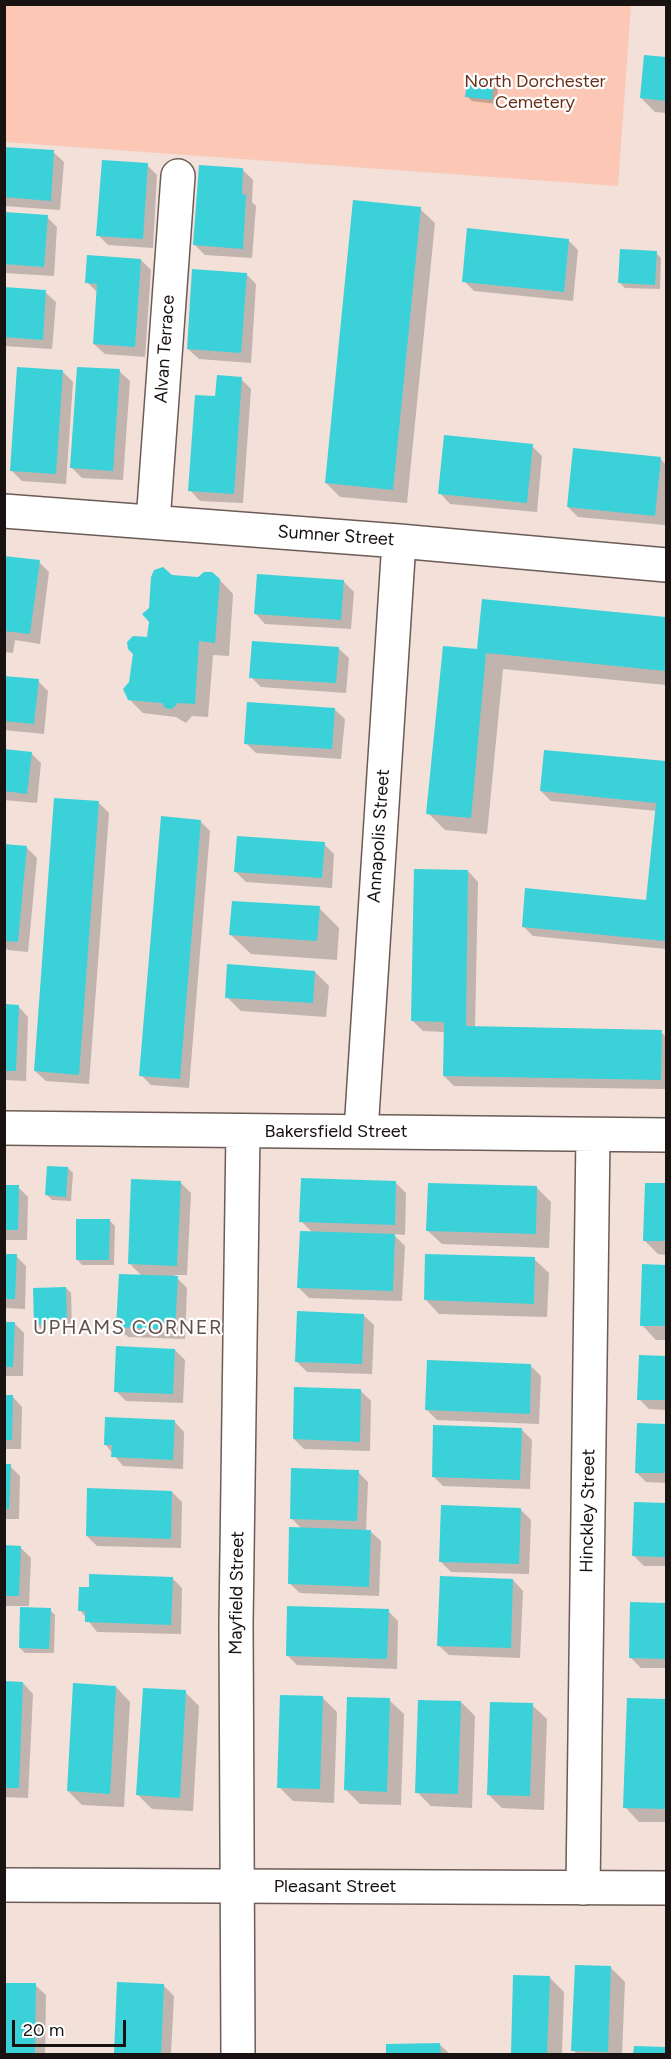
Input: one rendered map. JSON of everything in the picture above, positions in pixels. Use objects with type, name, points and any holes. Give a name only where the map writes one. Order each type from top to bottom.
[{"type":"street","name":"Alvan Terrace","points":[[153,522],[178,176]]},
{"type":"street","name":"Sumner Street","points":[[4,511],[666,564]]},
{"type":"street","name":"Annapolis Street","points":[[361,1131],[399,541]]},
{"type":"street","name":"Bakersfield Street","points":[[4,1128],[666,1135]]},
{"type":"street","name":"Mayfield Street","points":[[238,2055],[236,1623],[243,1131]]},
{"type":"street","name":"Hinckley Street","points":[[583,1888],[593,1135]]},
{"type":"street","name":"Pleasant Street","points":[[4,1885],[666,1888]]},
{"type":"green space","name":"North Dorchester Cemetery","points":[[4,5],[631,5],[618,186],[5,142]]},
{"type":"building","points":[[644,55],[666,57],[666,101],[640,98]]},
{"type":"building","points":[[468,76],[494,79],[492,100],[465,97]]},
{"type":"building","points":[[4,147],[54,150],[51,201],[4,197]]},
{"type":"building","points":[[102,160],[148,163],[143,239],[96,236]]},
{"type":"building","points":[[199,165],[243,168],[242,194],[246,195],[243,249],[193,245]]},
{"type":"building","points":[[353,200],[421,207],[393,490],[325,483]]},
{"type":"building","points":[[4,212],[48,215],[44,267],[4,264]]},
{"type":"building","points":[[467,228],[569,239],[564,292],[462,282]]},
{"type":"building","points":[[620,249],[657,251],[655,285],[618,283]]},
{"type":"building","points":[[87,255],[141,259],[135,347],[93,344],[97,284],[85,283]]},
{"type":"building","points":[[192,269],[247,273],[241,353],[187,349]]},
{"type":"building","points":[[4,287],[46,290],[43,340],[4,337]]},
{"type":"building","points":[[17,367],[63,370],[56,474],[10,471]]},
{"type":"building","points":[[77,367],[120,369],[113,471],[70,468]]},
{"type":"building","points":[[217,375],[242,377],[234,494],[188,491],[195,395],[215,396]]},
{"type":"building","points":[[444,435],[533,444],[527,503],[438,494]]},
{"type":"building","points":[[573,448],[661,457],[655,516],[567,507]]},
{"type":"building","points":[[4,556],[40,560],[30,634],[4,631]]},
{"type":"building","points":[[163,567],[172,575],[198,577],[204,572],[212,572],[220,579],[215,643],[199,641],[195,704],[178,703],[172,709],[165,708],[162,703],[128,700],[123,689],[129,682],[133,654],[128,649],[127,642],[133,636],[147,637],[149,622],[142,614],[149,608],[151,577],[154,570]]},
{"type":"building","points":[[257,574],[344,580],[341,620],[254,614]]},
{"type":"building","points":[[482,599],[666,617],[666,671],[486,653],[471,818],[426,814],[443,646],[477,649]]},
{"type":"building","points":[[252,641],[339,647],[336,683],[249,678]]},
{"type":"building","points":[[4,676],[39,679],[34,724],[4,721]]},
{"type":"building","points":[[247,702],[335,708],[332,749],[244,744]]},
{"type":"building","points":[[4,749],[32,752],[27,794],[4,791]]},
{"type":"building","points":[[544,750],[666,761],[665,941],[522,927],[525,888],[646,900],[656,803],[540,791]]},
{"type":"building","points":[[54,798],[99,801],[79,1075],[34,1071]]},
{"type":"building","points":[[161,816],[201,820],[180,1079],[139,1076]]},
{"type":"building","points":[[237,836],[325,842],[322,878],[234,872]]},
{"type":"building","points":[[4,844],[27,846],[18,942],[4,941]]},
{"type":"building","points":[[414,869],[468,870],[466,1026],[662,1030],[661,1080],[443,1076],[444,1022],[411,1021]]},
{"type":"building","points":[[232,901],[320,906],[317,941],[229,935]]},
{"type":"building","points":[[227,964],[315,971],[313,1003],[225,998]]},
{"type":"building","points":[[4,1004],[19,1005],[16,1071],[4,1071]]},
{"type":"building","points":[[47,1166],[68,1167],[66,1197],[45,1195]]},
{"type":"building","points":[[301,1178],[396,1181],[395,1225],[299,1222]]},
{"type":"building","points":[[131,1179],[181,1181],[177,1266],[128,1264]]},
{"type":"building","points":[[428,1183],[537,1186],[536,1234],[426,1231]]},
{"type":"building","points":[[645,1183],[666,1183],[666,1241],[643,1241]]},
{"type":"building","points":[[4,1185],[19,1185],[18,1230],[4,1230]]},
{"type":"building","points":[[76,1219],[110,1219],[109,1260],[76,1260]]},
{"type":"building","points":[[300,1231],[395,1234],[393,1291],[297,1288]]},
{"type":"building","points":[[4,1254],[17,1254],[15,1299],[4,1299]]},
{"type":"building","points":[[425,1254],[535,1257],[534,1304],[424,1300]]},
{"type":"building","points":[[642,1264],[666,1265],[666,1326],[640,1326]]},
{"type":"building","points":[[119,1274],[178,1276],[175,1330],[116,1327]]},
{"type":"building","points":[[66,1287],[67,1323],[34,1325],[33,1288]]},
{"type":"building","points":[[297,1311],[364,1314],[362,1364],[295,1362]]},
{"type":"building","points":[[4,1322],[15,1322],[13,1367],[4,1367]]},
{"type":"building","points":[[116,1346],[175,1349],[173,1394],[114,1392]]},
{"type":"building","points":[[639,1355],[666,1356],[666,1400],[637,1400]]},
{"type":"building","points":[[427,1360],[531,1364],[530,1414],[425,1410]]},
{"type":"building","points":[[294,1387],[361,1389],[360,1442],[293,1439]]},
{"type":"building","points":[[4,1395],[13,1395],[12,1440],[4,1440]]},
{"type":"building","points":[[105,1417],[175,1420],[173,1460],[111,1457],[112,1445],[104,1445]]},
{"type":"building","points":[[637,1423],[666,1424],[666,1473],[635,1473]]},
{"type":"building","points":[[433,1425],[522,1428],[520,1480],[432,1477]]},
{"type":"building","points":[[4,1464],[11,1464],[9,1509],[4,1509]]},
{"type":"building","points":[[291,1468],[359,1470],[357,1521],[290,1519]]},
{"type":"building","points":[[87,1488],[172,1491],[171,1539],[86,1536]]},
{"type":"building","points":[[634,1502],[666,1503],[666,1557],[632,1556]]},
{"type":"building","points":[[441,1505],[521,1508],[519,1564],[439,1562]]},
{"type":"building","points":[[289,1527],[371,1530],[369,1587],[288,1584]]},
{"type":"building","points":[[4,1545],[21,1546],[19,1596],[4,1596]]},
{"type":"building","points":[[89,1574],[173,1577],[171,1625],[85,1622],[85,1611],[78,1611],[79,1587],[89,1587]]},
{"type":"building","points":[[440,1576],[513,1579],[511,1648],[437,1646]]},
{"type":"building","points":[[630,1602],[666,1603],[666,1659],[629,1658]]},
{"type":"building","points":[[287,1606],[389,1609],[387,1659],[286,1656]]},
{"type":"building","points":[[20,1607],[51,1608],[49,1649],[19,1648]]},
{"type":"building","points":[[4,1681],[23,1682],[19,1788],[4,1788]]},
{"type":"building","points":[[73,1683],[116,1686],[110,1794],[67,1791]]},
{"type":"building","points":[[143,1688],[186,1690],[180,1798],[136,1795]]},
{"type":"building","points":[[280,1695],[323,1696],[320,1789],[277,1788]]},
{"type":"building","points":[[347,1697],[390,1698],[387,1792],[344,1790]]},
{"type":"building","points":[[627,1698],[666,1699],[666,1809],[623,1808]]},
{"type":"building","points":[[418,1700],[461,1701],[458,1794],[415,1793]]},
{"type":"building","points":[[490,1702],[533,1703],[530,1796],[487,1795]]},
{"type":"building","points":[[575,1965],[611,1966],[608,2052],[571,2051]]},
{"type":"building","points":[[513,1975],[550,1976],[547,2054],[511,2054]]},
{"type":"building","points":[[117,1982],[164,1984],[161,2054],[114,2054]]},
{"type":"building","points":[[4,1983],[36,1983],[35,2054],[4,2054]]},
{"type":"building","points":[[440,2043],[441,2054],[386,2054],[386,2044]]},
{"type":"building","points":[[634,2046],[666,2047],[666,2054],[633,2054]]},
{"type":"district","name":"UPHAMS CORNER","points":[[128,1328]]}]
